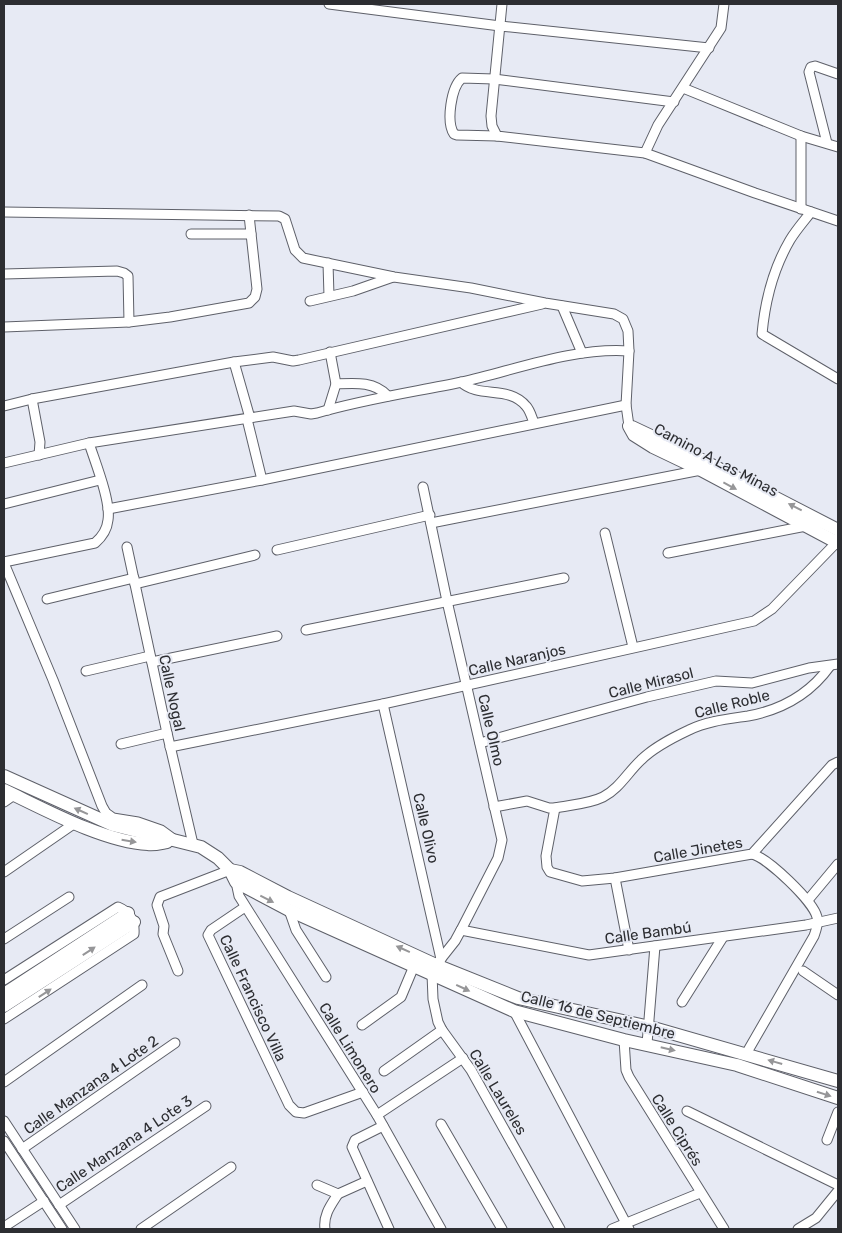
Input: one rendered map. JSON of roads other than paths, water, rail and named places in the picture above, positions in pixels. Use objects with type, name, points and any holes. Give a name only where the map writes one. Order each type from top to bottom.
[{"type":"main road","name":"Camino A Las Minas","points":[[630,426],[634,435],[718,468],[838,530]]},
{"type":"main road","name":"Camino A Las Minas","points":[[656,443],[701,470],[837,541]]},
{"type":"main road","points":[[4,776],[113,825],[177,841]]},
{"type":"main road","points":[[7,795],[75,824],[121,840],[149,844],[177,841]]},
{"type":"main road","name":"Calle 16 de Septiembre","points":[[177,841],[193,844],[209,851],[230,870],[236,882],[289,910],[414,966],[436,966],[514,1012],[624,1040],[737,1065],[838,1098]]},
{"type":"main road","name":"Calle 16 de Septiembre","points":[[230,870],[240,872],[288,897],[436,966],[518,998],[650,1027],[838,1081]]},
{"type":"main road","points":[[4,994],[131,918]]},
{"type":"main road","points":[[4,1006],[131,918]]},
{"type":"street","points":[[329,4],[500,26],[709,48]]},
{"type":"street","points":[[497,136],[492,126],[491,116],[502,4]]},
{"type":"street","points":[[645,153],[658,125],[721,28],[724,4]]},
{"type":"street","points":[[827,143],[809,72],[811,67],[815,66],[838,74]]},
{"type":"street","points":[[674,102],[465,77],[457,82],[449,121],[454,134],[497,136],[645,153],[838,221]]},
{"type":"street","points":[[683,88],[801,136],[838,147]]},
{"type":"street","points":[[801,136],[801,209]]},
{"type":"street","points":[[4,212],[279,216],[285,219],[298,255],[302,258],[394,277],[471,288],[545,303],[614,314],[623,320],[628,331],[629,351],[626,405],[630,426]]},
{"type":"street","points":[[811,212],[790,239],[776,269],[767,298],[762,334],[838,379]]},
{"type":"street","points":[[4,327],[128,322],[249,303],[252,301],[257,289],[249,215]]},
{"type":"street","points":[[191,234],[251,234]]},
{"type":"street","points":[[328,263],[329,296]]},
{"type":"street","points":[[4,274],[117,271],[124,273],[128,276],[128,322]]},
{"type":"street","points":[[310,301],[376,284],[394,277]]},
{"type":"street","points":[[4,406],[32,399],[234,362],[273,357],[293,361],[299,360],[545,303]]},
{"type":"street","points":[[562,306],[582,353]]},
{"type":"street","points":[[4,463],[89,443],[294,412],[311,414],[388,396],[461,382],[582,353],[611,350],[629,351]]},
{"type":"street","points":[[328,410],[336,384],[330,352]]},
{"type":"street","points":[[234,362],[262,480]]},
{"type":"street","points":[[461,382],[466,387],[474,390],[510,395],[525,405],[534,423]]},
{"type":"street","points":[[336,384],[376,386],[388,396]]},
{"type":"street","points":[[32,399],[40,436],[39,455]]},
{"type":"street","points":[[108,509],[262,480],[626,405]]},
{"type":"street","points":[[89,443],[108,509],[105,532],[95,543],[4,562],[106,813],[113,818],[138,822],[162,830],[177,841]]},
{"type":"street","points":[[277,550],[430,519],[718,468]]},
{"type":"street","points":[[4,504],[100,480]]},
{"type":"street","name":"Calle Olmo","points":[[423,487],[502,840],[501,852],[461,930],[450,949],[436,966]]},
{"type":"street","points":[[668,553],[806,526]]},
{"type":"street","points":[[606,533],[633,648]]},
{"type":"street","name":"Calle Naranjos","points":[[170,747],[383,704],[754,621],[772,609],[837,541]]},
{"type":"street","name":"Calle Nogal","points":[[128,547],[166,733],[193,844]]},
{"type":"street","points":[[47,599],[255,555]]},
{"type":"street","points":[[306,630],[564,578]]},
{"type":"street","points":[[86,671],[277,636]]},
{"type":"street","name":"Calle Mirasol","points":[[480,743],[646,696],[716,681],[752,683],[810,668],[834,665]]},
{"type":"street","name":"Calle Roble","points":[[494,806],[527,801],[555,808],[596,800],[614,790],[649,752],[689,730],[724,718],[763,713],[786,704],[815,685],[834,665]]},
{"type":"street","name":"Calle Olivo","points":[[383,704],[436,966]]},
{"type":"street","points":[[121,744],[166,733]]},
{"type":"street","name":"Calle Jinetes","points":[[555,808],[546,856],[546,867],[550,872],[582,881],[615,878],[752,854],[836,762]]},
{"type":"street","points":[[4,872],[75,824]]},
{"type":"street","points":[[746,1054],[814,936],[818,922],[808,900],[764,859],[752,854]]},
{"type":"street","points":[[808,900],[838,864]]},
{"type":"street","points":[[178,971],[163,934],[164,926],[157,905],[160,897],[230,870]]},
{"type":"street","points":[[615,878],[629,950]]},
{"type":"street","name":"Calle Limonero","points":[[236,882],[238,896],[363,1092],[441,1229]]},
{"type":"street","points":[[4,939],[69,897]]},
{"type":"street","name":"Calle Francisco Villa","points":[[245,907],[211,930],[208,935],[289,1105],[296,1112],[304,1113],[363,1092]]},
{"type":"street","points":[[4,980],[118,908],[131,918],[134,934],[4,1019]]},
{"type":"street","points":[[289,910],[293,923],[326,977]]},
{"type":"street","name":"Calle Bambú","points":[[461,930],[589,955],[838,918]]},
{"type":"street","points":[[682,1002],[723,936]]},
{"type":"street","points":[[648,1044],[655,946]]},
{"type":"street","points":[[362,1025],[401,997],[414,966]]},
{"type":"street","name":"Calle Laureles","points":[[436,966],[435,1012],[442,1030],[463,1058],[560,1229]]},
{"type":"street","points":[[803,971],[838,995]]},
{"type":"street","points":[[4,1082],[142,985]]},
{"type":"street","points":[[514,1012],[628,1226]]},
{"type":"street","points":[[384,1070],[442,1030]]},
{"type":"street","name":"Calle Ciprés","points":[[624,1040],[625,1059],[629,1077],[724,1229]]},
{"type":"street","name":"Calle Manzana 4 Lote 2","points":[[22,1149],[175,1043]]},
{"type":"street","points":[[377,1115],[463,1058]]},
{"type":"street","name":"Calle Manzana 4 Lote 3","points":[[59,1205],[206,1106]]},
{"type":"street","points":[[687,1110],[838,1185]]},
{"type":"street","points":[[827,1140],[838,1112]]},
{"type":"street","points":[[4,1121],[75,1229]]},
{"type":"street","points":[[441,1124],[502,1229]]},
{"type":"street","points":[[383,1126],[355,1140],[352,1147],[389,1229]]},
{"type":"street","points":[[5,1147],[62,1229]]},
{"type":"street","points":[[141,1229],[231,1167]]},
{"type":"street","points":[[325,1229],[324,1219],[326,1212],[338,1194],[367,1181]]},
{"type":"street","points":[[317,1185],[338,1194]]},
{"type":"street","points":[[798,1229],[816,1218],[838,1191]]},
{"type":"street","points":[[612,1229],[628,1226],[700,1193]]},
{"type":"street","points":[[4,1227],[44,1201]]}]
